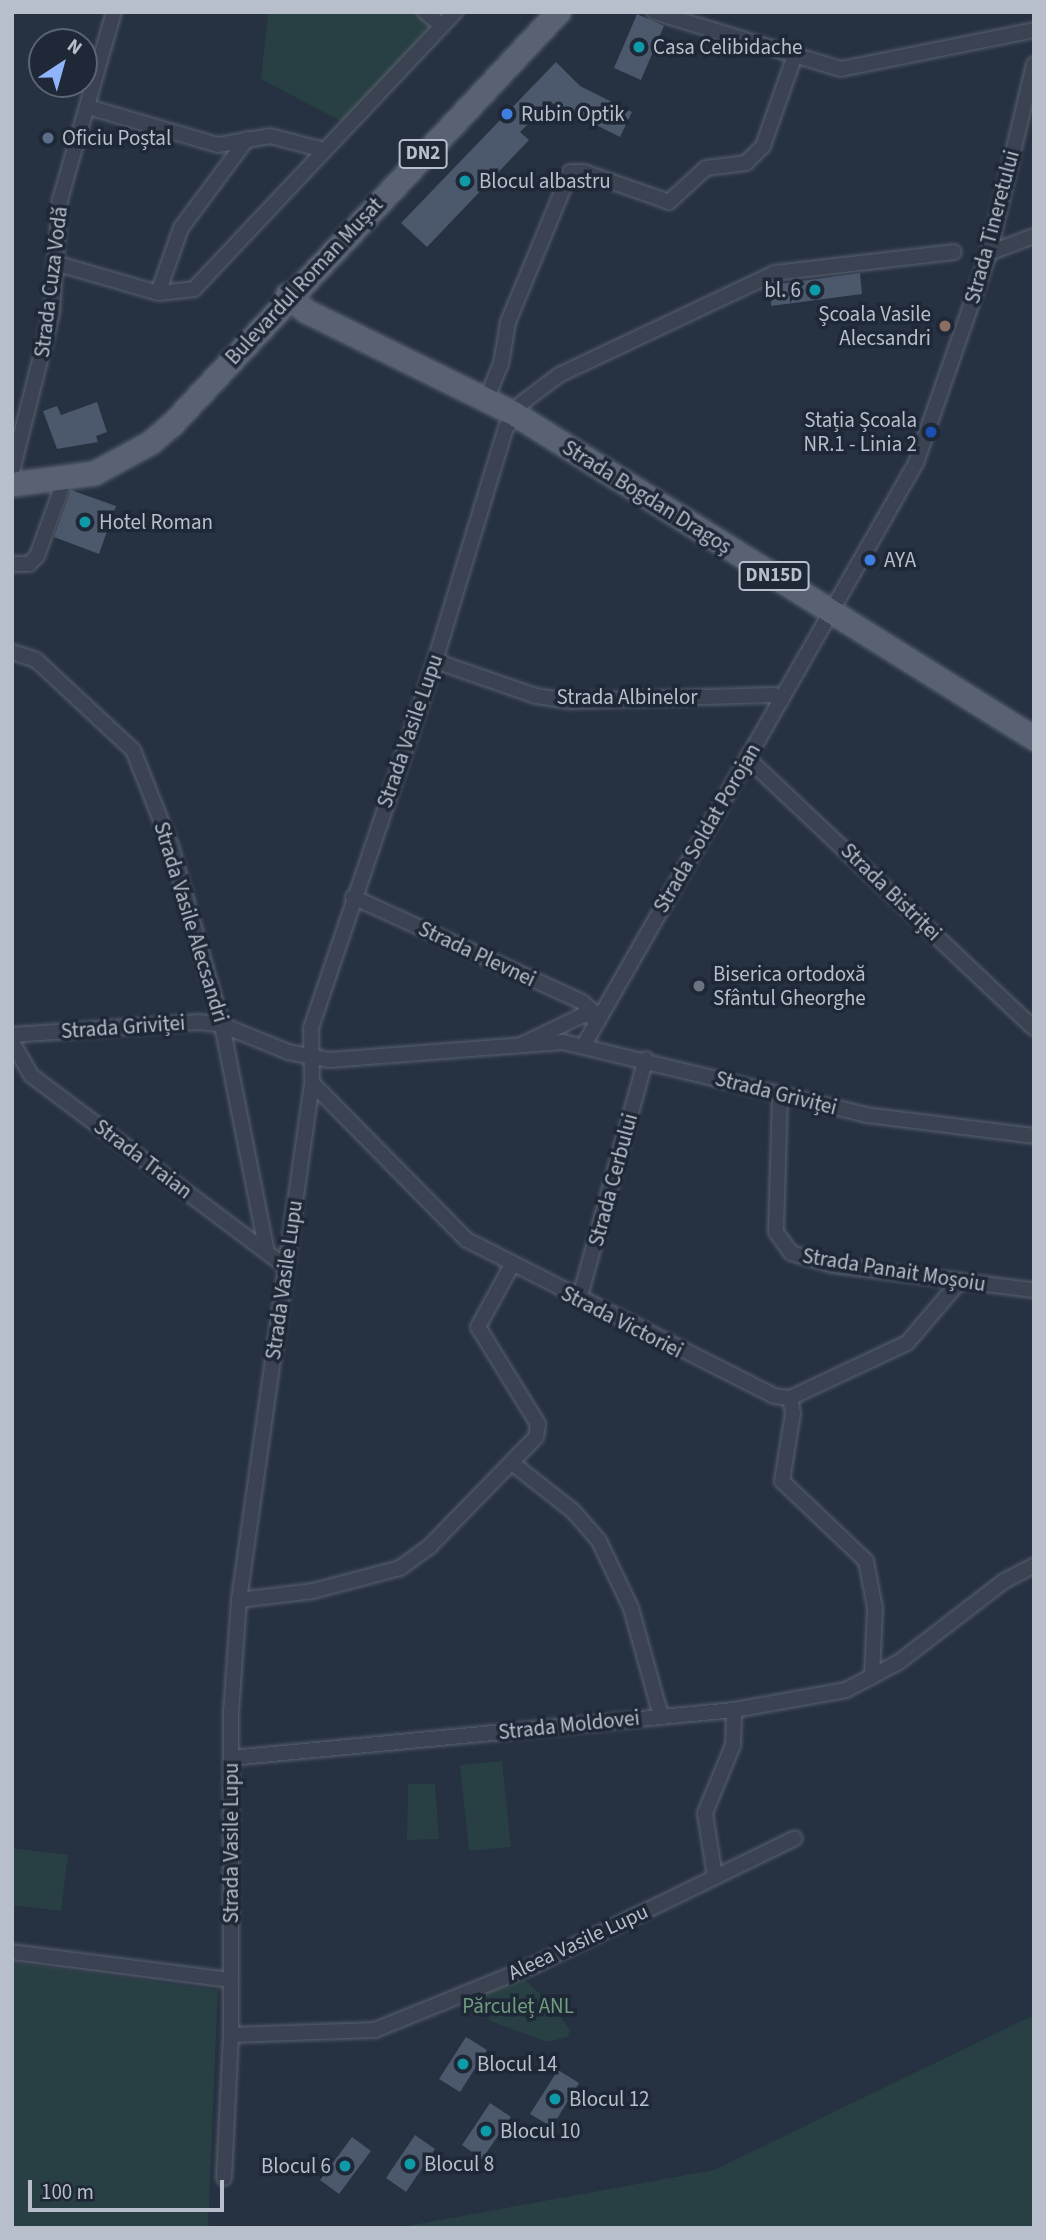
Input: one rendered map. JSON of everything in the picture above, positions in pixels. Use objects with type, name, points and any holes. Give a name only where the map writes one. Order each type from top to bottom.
[{"type":"main road","name":"Bulevardul Roman Mușat","points":[[12,484],[94,473],[151,442],[192,406],[288,295],[558,12]]},
{"type":"main road","name":"Strada Bogdan Dragoș","points":[[288,295],[306,311],[515,414],[1034,738]]},
{"type":"street","name":"Strada Cuza Vodă","points":[[12,471],[45,349],[60,200],[114,12]]},
{"type":"street","points":[[425,12],[442,26]]},
{"type":"street","points":[[55,263],[158,293],[194,289],[455,12]]},
{"type":"street","points":[[654,12],[794,58],[841,69],[869,68],[1034,30]]},
{"type":"street","points":[[486,398],[501,364],[508,322],[565,177],[584,172],[669,202],[706,168],[746,163],[763,146],[794,58]]},
{"type":"street","name":"Strada Tineretului","points":[[832,613],[916,463],[989,253],[1034,64]]},
{"type":"street","points":[[88,107],[218,145],[270,136],[324,150]]},
{"type":"street","points":[[158,293],[181,228],[247,139]]},
{"type":"street","points":[[989,253],[1034,236]]},
{"type":"street","points":[[515,414],[559,375],[775,273],[954,252]]},
{"type":"street","name":"Strada Vasile Lupu","points":[[224,2178],[231,2035],[231,1758],[239,1600],[312,1083],[311,1028],[353,897],[435,661],[506,428],[515,414]]},
{"type":"street","points":[[12,564],[29,564],[37,556],[65,479]]},
{"type":"street","name":"Strada Soldat Porojan","points":[[584,1045],[832,613]]},
{"type":"street","name":"Strada Vasile Alecsandri","points":[[12,652],[36,660],[133,750],[171,846],[222,1025],[267,1252]]},
{"type":"street","name":"Strada Albinelor","points":[[435,661],[536,695],[569,701],[774,695],[781,700]]},
{"type":"street","name":"Strada Bistriței","points":[[747,758],[1034,1027]]},
{"type":"street","name":"Strada Plevnei","points":[[353,897],[582,1002],[599,1017]]},
{"type":"street","name":"Strada Griviței","points":[[521,1045],[583,1015],[599,1017]]},
{"type":"street","name":"Strada Griviței","points":[[12,1035],[222,1025],[310,1059],[521,1045],[584,1045],[646,1059],[780,1097],[866,1115],[1034,1136]]},
{"type":"street","name":"Strada Traian","points":[[12,1042],[32,1076],[285,1266]]},
{"type":"street","name":"Strada Cerbului","points":[[579,1300],[646,1059]]},
{"type":"street","name":"Strada Victoriei","points":[[312,1083],[445,1221],[512,1265],[579,1300],[750,1387],[790,1398]]},
{"type":"street","name":"Strada Panait Moșoiu","points":[[780,1097],[776,1232],[791,1253],[809,1261],[1034,1290]]},
{"type":"street","points":[[239,1600],[313,1591],[400,1568],[536,1437],[538,1424],[478,1327],[512,1265]]},
{"type":"street","points":[[872,1677],[875,1608],[866,1560],[782,1481],[793,1413],[790,1398],[907,1343],[960,1281]]},
{"type":"street","points":[[512,1463],[573,1511],[599,1541],[631,1608],[661,1716]]},
{"type":"street","name":"Strada Moldovei","points":[[231,1758],[734,1710],[846,1690],[899,1662],[1003,1581],[1034,1566]]},
{"type":"street","points":[[715,1877],[705,1813],[733,1745],[734,1710]]},
{"type":"street","name":"Aleea Vasile Lupu","points":[[231,2035],[375,2030],[535,1965],[795,1838]]},
{"type":"street","points":[[12,1952],[231,1980]]},
{"type":"green space","points":[[268,12],[425,12],[442,26],[348,125],[261,79]]},
{"type":"green space","points":[[502,1761],[511,1847],[469,1851],[460,1765]]},
{"type":"green space","points":[[408,1784],[435,1784],[439,1839],[407,1840]]},
{"type":"green space","points":[[12,1848],[68,1855],[61,1911],[12,1905]]},
{"type":"green space","points":[[12,1962],[218,1990],[208,2228],[12,2228]]},
{"type":"green space","name":"Părculeț ANL","points":[[525,1980],[549,2002],[570,2030],[568,2037],[547,2042],[490,2021],[473,1993]]},
{"type":"green space","points":[[1034,2015],[1034,2228],[396,2228],[714,2170]]},
{"type":"building","name":"Casa Celibidache","points":[[637,14],[664,26],[641,80],[614,68]]},
{"type":"building","name":"Blocul albastru","points":[[556,62],[580,86],[632,112],[620,137],[550,102],[520,132],[529,140],[427,247],[401,223]]},
{"type":"building","name":"bl. 6","points":[[860,273],[862,294],[771,306],[772,285]]},
{"type":"building","points":[[97,402],[107,432],[96,436],[98,442],[57,449],[43,411],[57,406],[61,415]]},
{"type":"building","name":"Hotel Roman","points":[[71,490],[116,506],[99,554],[54,537]]},
{"type":"building","name":"Blocul 14","points":[[466,2037],[487,2050],[460,2092],[439,2079]]},
{"type":"building","name":"Blocul 12","points":[[558,2070],[579,2083],[552,2127],[530,2114]]},
{"type":"building","name":"Blocul 10","points":[[490,2103],[511,2117],[482,2159],[462,2145]]},
{"type":"building","name":"Blocul 8","points":[[415,2135],[435,2149],[406,2192],[386,2178]]},
{"type":"building","name":"Blocul 6","points":[[352,2137],[371,2151],[339,2194],[320,2180]]},
{"type":"place","name":"Casa Celibidache","points":[[639,47]]},
{"type":"place","name":"Rubin Optik","points":[[507,114]]},
{"type":"place","name":"Oficiu Poștal","points":[[48,138]]},
{"type":"place","name":"Blocul albastru","points":[[465,181]]},
{"type":"place","name":"bl. 6","points":[[815,290]]},
{"type":"place","name":"Școala Vasile Alecsandri","points":[[945,326]]},
{"type":"place","name":"Stația Școala NR.1 - Linia 2","points":[[931,432]]},
{"type":"place","name":"Hotel Roman","points":[[85,522]]},
{"type":"place","name":"AYA","points":[[870,560]]},
{"type":"place","name":"Biserica ortodoxă Sfântul Gheorghe","points":[[699,986]]},
{"type":"place","name":"Blocul 14","points":[[463,2064]]},
{"type":"place","name":"Blocul 12","points":[[555,2099]]},
{"type":"place","name":"Blocul 10","points":[[486,2131]]},
{"type":"place","name":"Blocul 8","points":[[410,2164]]},
{"type":"place","name":"Blocul 6","points":[[345,2166]]}]
